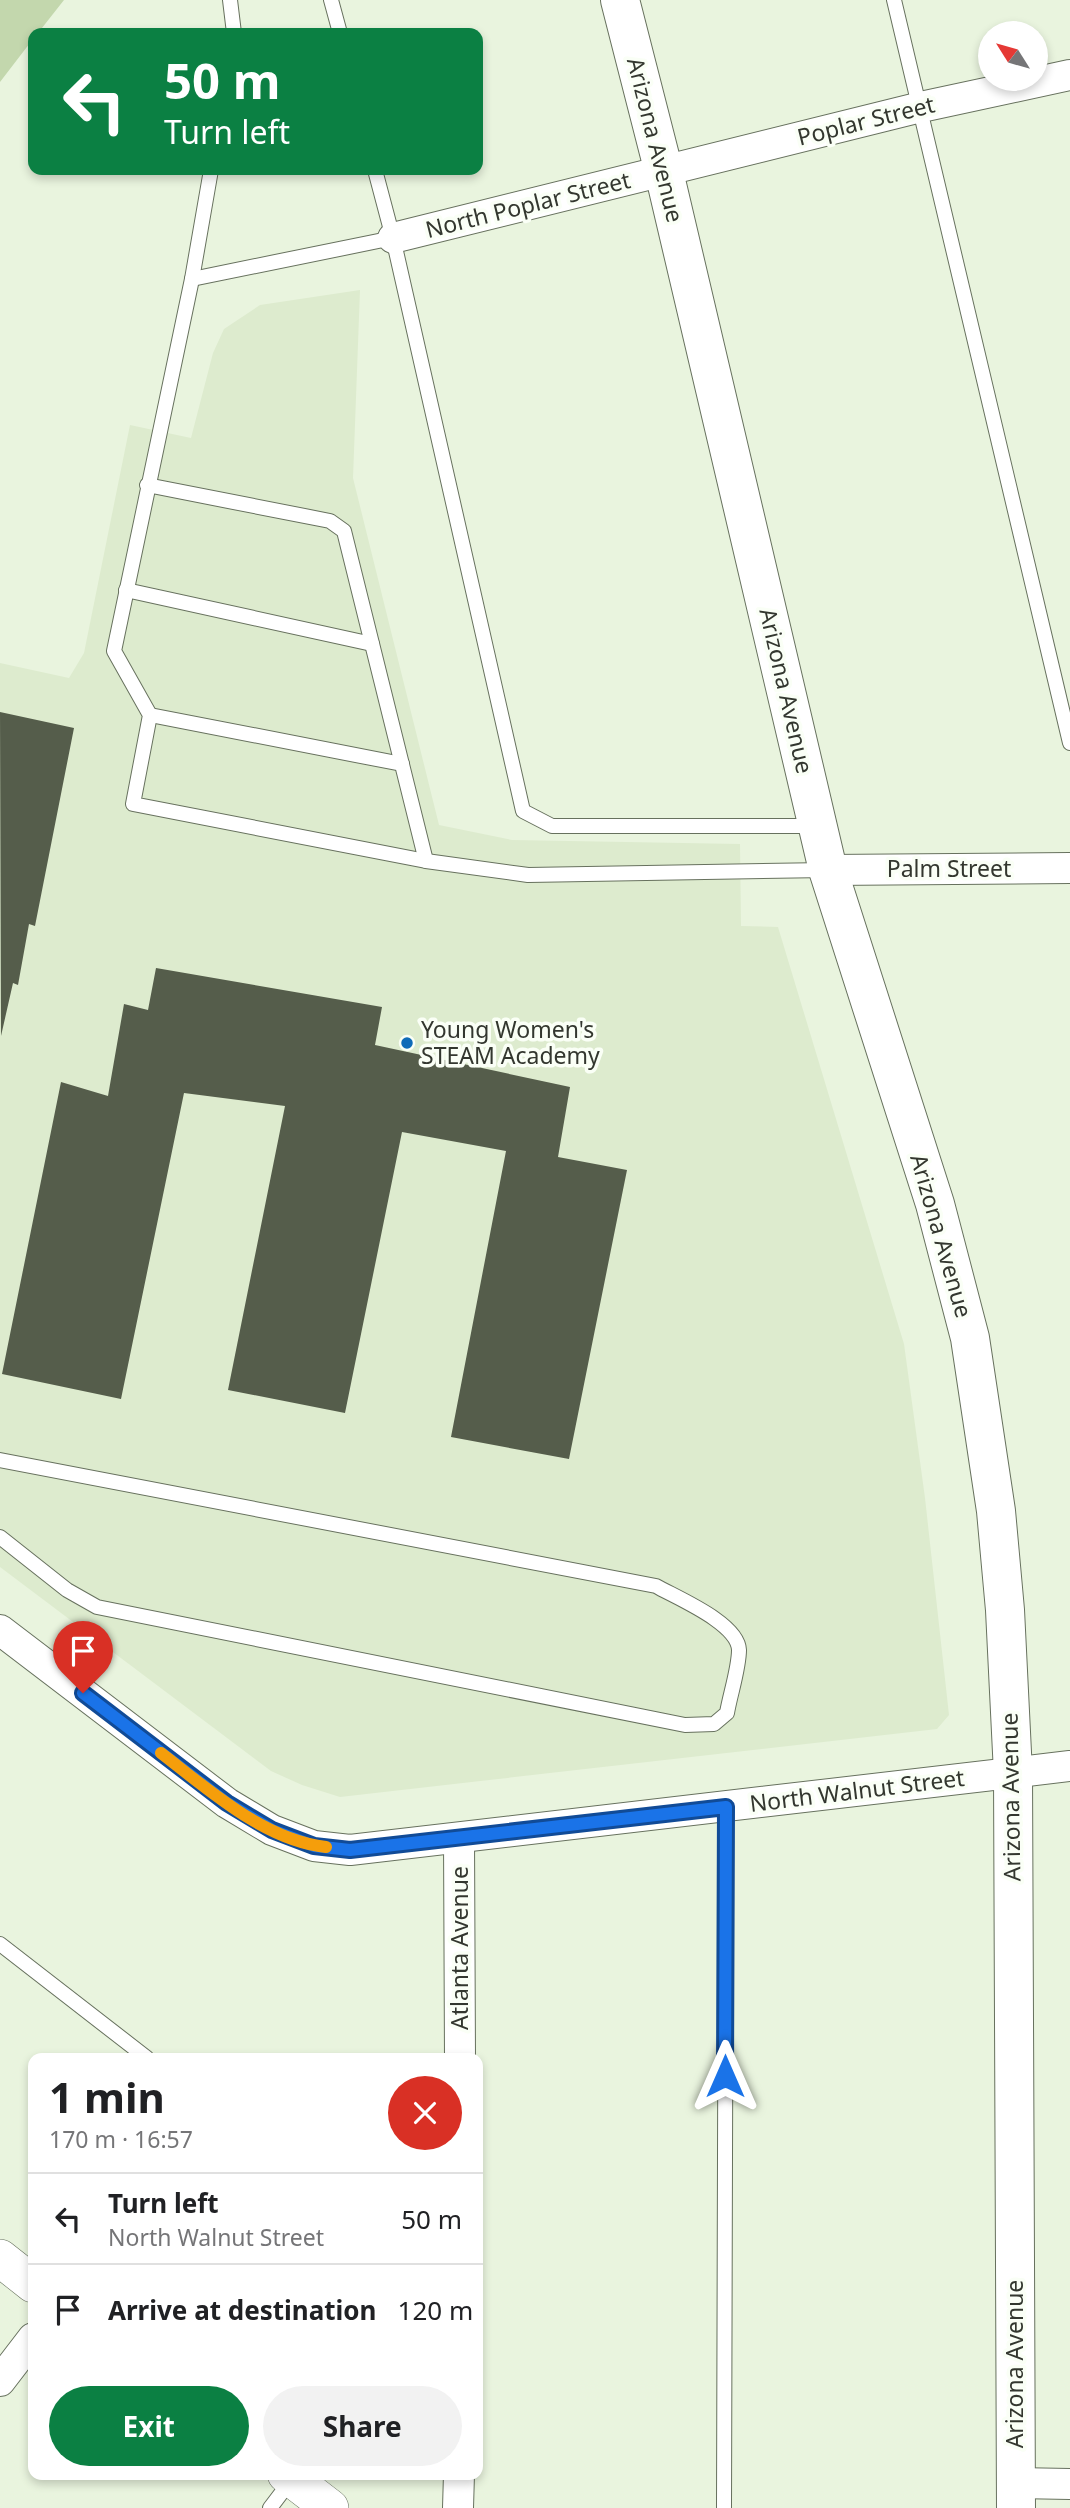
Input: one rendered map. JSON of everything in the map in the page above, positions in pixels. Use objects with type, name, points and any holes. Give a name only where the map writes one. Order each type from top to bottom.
[{"type":"main road","name":"Arizona Avenue","points":[[620,0],[664,172],[828,870],[935,1204],[970,1338],[997,1523],[1005,1610],[1013,1773],[1016,2496]]},
{"type":"street","name":"Poplar Street","points":[[664,172],[921,107],[1070,75]]},
{"type":"street","name":"North Poplar Street","points":[[393,238],[664,172]]},
{"type":"street","name":"Palm Street","points":[[828,870],[1070,869]]},
{"type":"street","name":"North Walnut Street","points":[[0,1630],[227,1803],[272,1830],[314,1846],[350,1850],[1070,1766]]},
{"type":"street","name":"Atlanta Avenue","points":[[459,1838],[460,2053]]},
{"type":"street","points":[[0,2259],[28,2280]]},
{"type":"street","points":[[0,2381],[28,2345]]},
{"type":"street","points":[[293,2480],[330,2508]]},
{"type":"street","points":[[458,2480],[458,2508]]},
{"type":"street","points":[[1016,2496],[1070,2484]]},
{"type":"lane","points":[[230,0],[233,28]]},
{"type":"lane","points":[[331,0],[339,28]]},
{"type":"lane","points":[[894,0],[1070,743]]},
{"type":"lane","points":[[210,175],[192,279],[114,651],[150,715],[133,804],[426,860],[528,875],[828,870]]},
{"type":"lane","points":[[376,175],[523,811],[552,826],[818,826]]},
{"type":"lane","points":[[192,279],[393,238]]},
{"type":"lane","points":[[147,485],[330,521],[344,531],[426,860]]},
{"type":"lane","points":[[125,590],[372,644]]},
{"type":"lane","points":[[150,715],[402,764]]},
{"type":"lane","points":[[0,1460],[656,1586],[722,1624],[735,1635],[739,1649],[727,1713],[713,1724],[685,1726],[97,1607],[67,1590],[0,1537]]},
{"type":"lane","points":[[724,2508],[726,1807]]},
{"type":"lane","points":[[0,1944],[142,2053]]},
{"type":"lane","points":[[270,2508],[287,2480]]},
{"type":"shaded area","points":[[0,0],[64,0],[42,28],[28,28],[28,46],[0,82]]},
{"type":"shaded area","name":"Young Women's STEAM Academy","points":[[360,290],[353,478],[439,825],[512,840],[740,844],[741,926],[778,927],[904,1344],[925,1498],[949,1715],[937,1729],[340,1797],[302,1785],[271,1771],[0,1567],[0,663],[69,678],[84,653],[130,425],[191,438],[213,353],[224,329],[260,305]]},
{"type":"building","points":[[0,712],[74,728],[35,926],[29,924],[18,985],[13,983],[1,1036]]},
{"type":"building","points":[[156,968],[382,1007],[375,1045],[570,1087],[558,1157],[627,1170],[569,1459],[451,1437],[506,1151],[402,1132],[345,1413],[228,1390],[285,1106],[184,1093],[121,1399],[2,1374],[61,1082],[108,1096],[124,1004],[148,1010]]},
{"type":"slow traffic","points":[[161,1753],[227,1803],[272,1830],[314,1846],[326,1847]]},
{"type":"place","name":"Young Women's STEAM Academy","points":[[407,1043]]},
{"type":"route","points":[[83,1693],[227,1803],[272,1830],[314,1846],[350,1850],[726,1807],[725,2076]]}]
